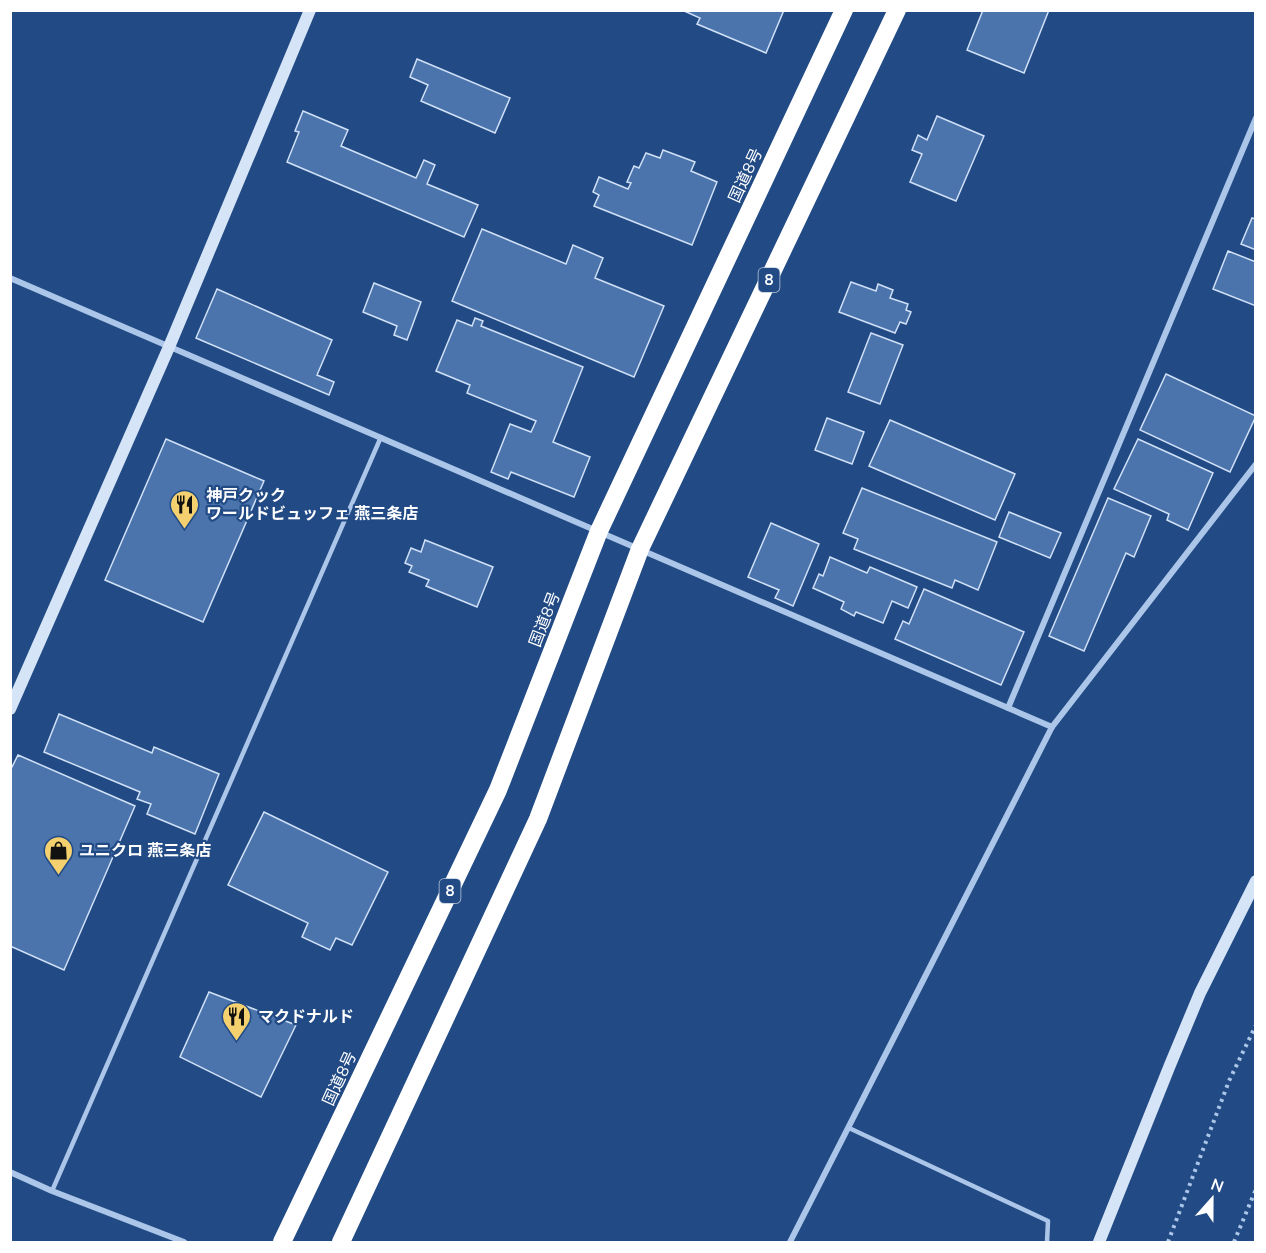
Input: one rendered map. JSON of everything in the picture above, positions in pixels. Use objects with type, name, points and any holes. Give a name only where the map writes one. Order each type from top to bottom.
[{"type":"highway","name":"国道8号","points":[[282,1242],[498,790],[599,531],[844,10]]},
{"type":"highway","name":"8","points":[[340,1242],[538,819],[640,549],[897,10]]},
{"type":"street","points":[[10,709],[168,347],[310,10]]},
{"type":"street","points":[[1008,708],[1256,118]]},
{"type":"street","points":[[10,278],[1052,727]]},
{"type":"street","points":[[790,1242],[1052,727],[1256,464]]},
{"type":"street","points":[[1098,1242],[1200,993],[1256,881]]},
{"type":"street","points":[[10,1172],[51,1191],[184,1242]]},
{"type":"lane","points":[[51,1191],[381,437]]},
{"type":"lane","points":[[849,1128],[1048,1221],[1047,1242]]},
{"type":"path","points":[[1168,1242],[1229,1081],[1256,1025]]},
{"type":"path","points":[[1234,1242],[1256,1188]]},
{"type":"building","points":[[682,10],[784,10],[766,53],[697,24],[700,18]]},
{"type":"building","points":[[983,10],[1049,10],[1024,73],[967,50]]},
{"type":"building","points":[[417,59],[510,98],[495,133],[421,101],[428,85],[410,77]]},
{"type":"building","points":[[303,111],[348,130],[341,146],[416,178],[424,160],[435,165],[427,184],[478,205],[464,237],[287,162],[299,132],[295,131]]},
{"type":"building","points":[[937,116],[984,136],[956,201],[910,182],[922,154],[912,150],[918,135],[927,140]]},
{"type":"building","points":[[663,150],[695,162],[691,171],[717,182],[692,245],[594,206],[599,195],[593,192],[599,177],[628,189],[631,183],[627,182],[634,166],[639,168],[646,153],[660,158]]},
{"type":"building","points":[[1252,218],[1256,219],[1256,250],[1241,244]]},
{"type":"building","points":[[482,229],[566,264],[573,245],[603,258],[595,278],[664,306],[634,377],[452,301]]},
{"type":"building","points":[[1228,251],[1256,262],[1256,306],[1213,289]]},
{"type":"building","points":[[851,282],[876,291],[878,284],[893,290],[890,298],[908,304],[906,310],[911,312],[906,324],[900,322],[895,333],[839,312]]},
{"type":"building","points":[[374,283],[421,302],[407,340],[394,335],[397,326],[363,312]]},
{"type":"building","points":[[217,289],[332,340],[317,375],[334,382],[329,395],[196,338]]},
{"type":"building","points":[[475,318],[483,321],[481,326],[583,367],[553,442],[590,457],[574,497],[511,472],[508,479],[491,472],[510,424],[531,432],[536,421],[467,393],[470,385],[436,371],[457,320],[472,326]]},
{"type":"building","points":[[871,333],[903,345],[880,404],[848,392]]},
{"type":"building","points":[[1166,374],[1256,416],[1230,472],[1140,430]]},
{"type":"building","points":[[827,418],[864,432],[852,464],[815,450]]},
{"type":"building","points":[[890,420],[1015,474],[995,520],[869,466]]},
{"type":"building","name":"神戸クック ワールドビュッフェ 燕三条店","points":[[166,439],[264,481],[203,622],[105,580]]},
{"type":"building","points":[[1138,439],[1213,473],[1188,530],[1167,520],[1169,514],[1114,489]]},
{"type":"building","points":[[862,488],[997,542],[978,590],[955,580],[952,588],[854,549],[858,539],[843,533]]},
{"type":"building","points":[[1108,498],[1151,516],[1134,557],[1126,553],[1084,651],[1049,636]]},
{"type":"building","points":[[1009,512],[1061,533],[1050,558],[999,537]]},
{"type":"building","points":[[771,523],[819,544],[793,606],[775,598],[779,590],[748,577]]},
{"type":"building","points":[[425,540],[493,567],[477,607],[426,586],[429,580],[409,572],[412,566],[405,563],[411,548],[421,552]]},
{"type":"building","points":[[830,557],[867,573],[870,567],[917,587],[908,608],[892,601],[883,623],[856,612],[854,616],[841,609],[844,602],[813,588],[819,574],[823,576]]},
{"type":"building","points":[[924,589],[1024,632],[1001,685],[895,639],[903,621],[909,624]]},
{"type":"building","points":[[59,714],[152,753],[154,747],[219,774],[195,834],[147,814],[151,804],[137,799],[140,792],[44,752]]},
{"type":"building","name":"ユニクロ 燕三条店","points":[[18,755],[135,806],[64,970],[10,946],[10,771]]},
{"type":"building","points":[[264,812],[388,872],[352,945],[336,938],[330,950],[302,937],[308,923],[228,885]]},
{"type":"building","name":"マクドナルド","points":[[209,992],[296,1025],[261,1097],[180,1057]]},
{"type":"place","name":"神戸クック ワールドビュッフェ 燕三条店","points":[[185,530]]},
{"type":"place","name":"ユニクロ 燕三条店","points":[[58,876]]},
{"type":"place","name":"マクドナルド","points":[[237,1042]]}]
